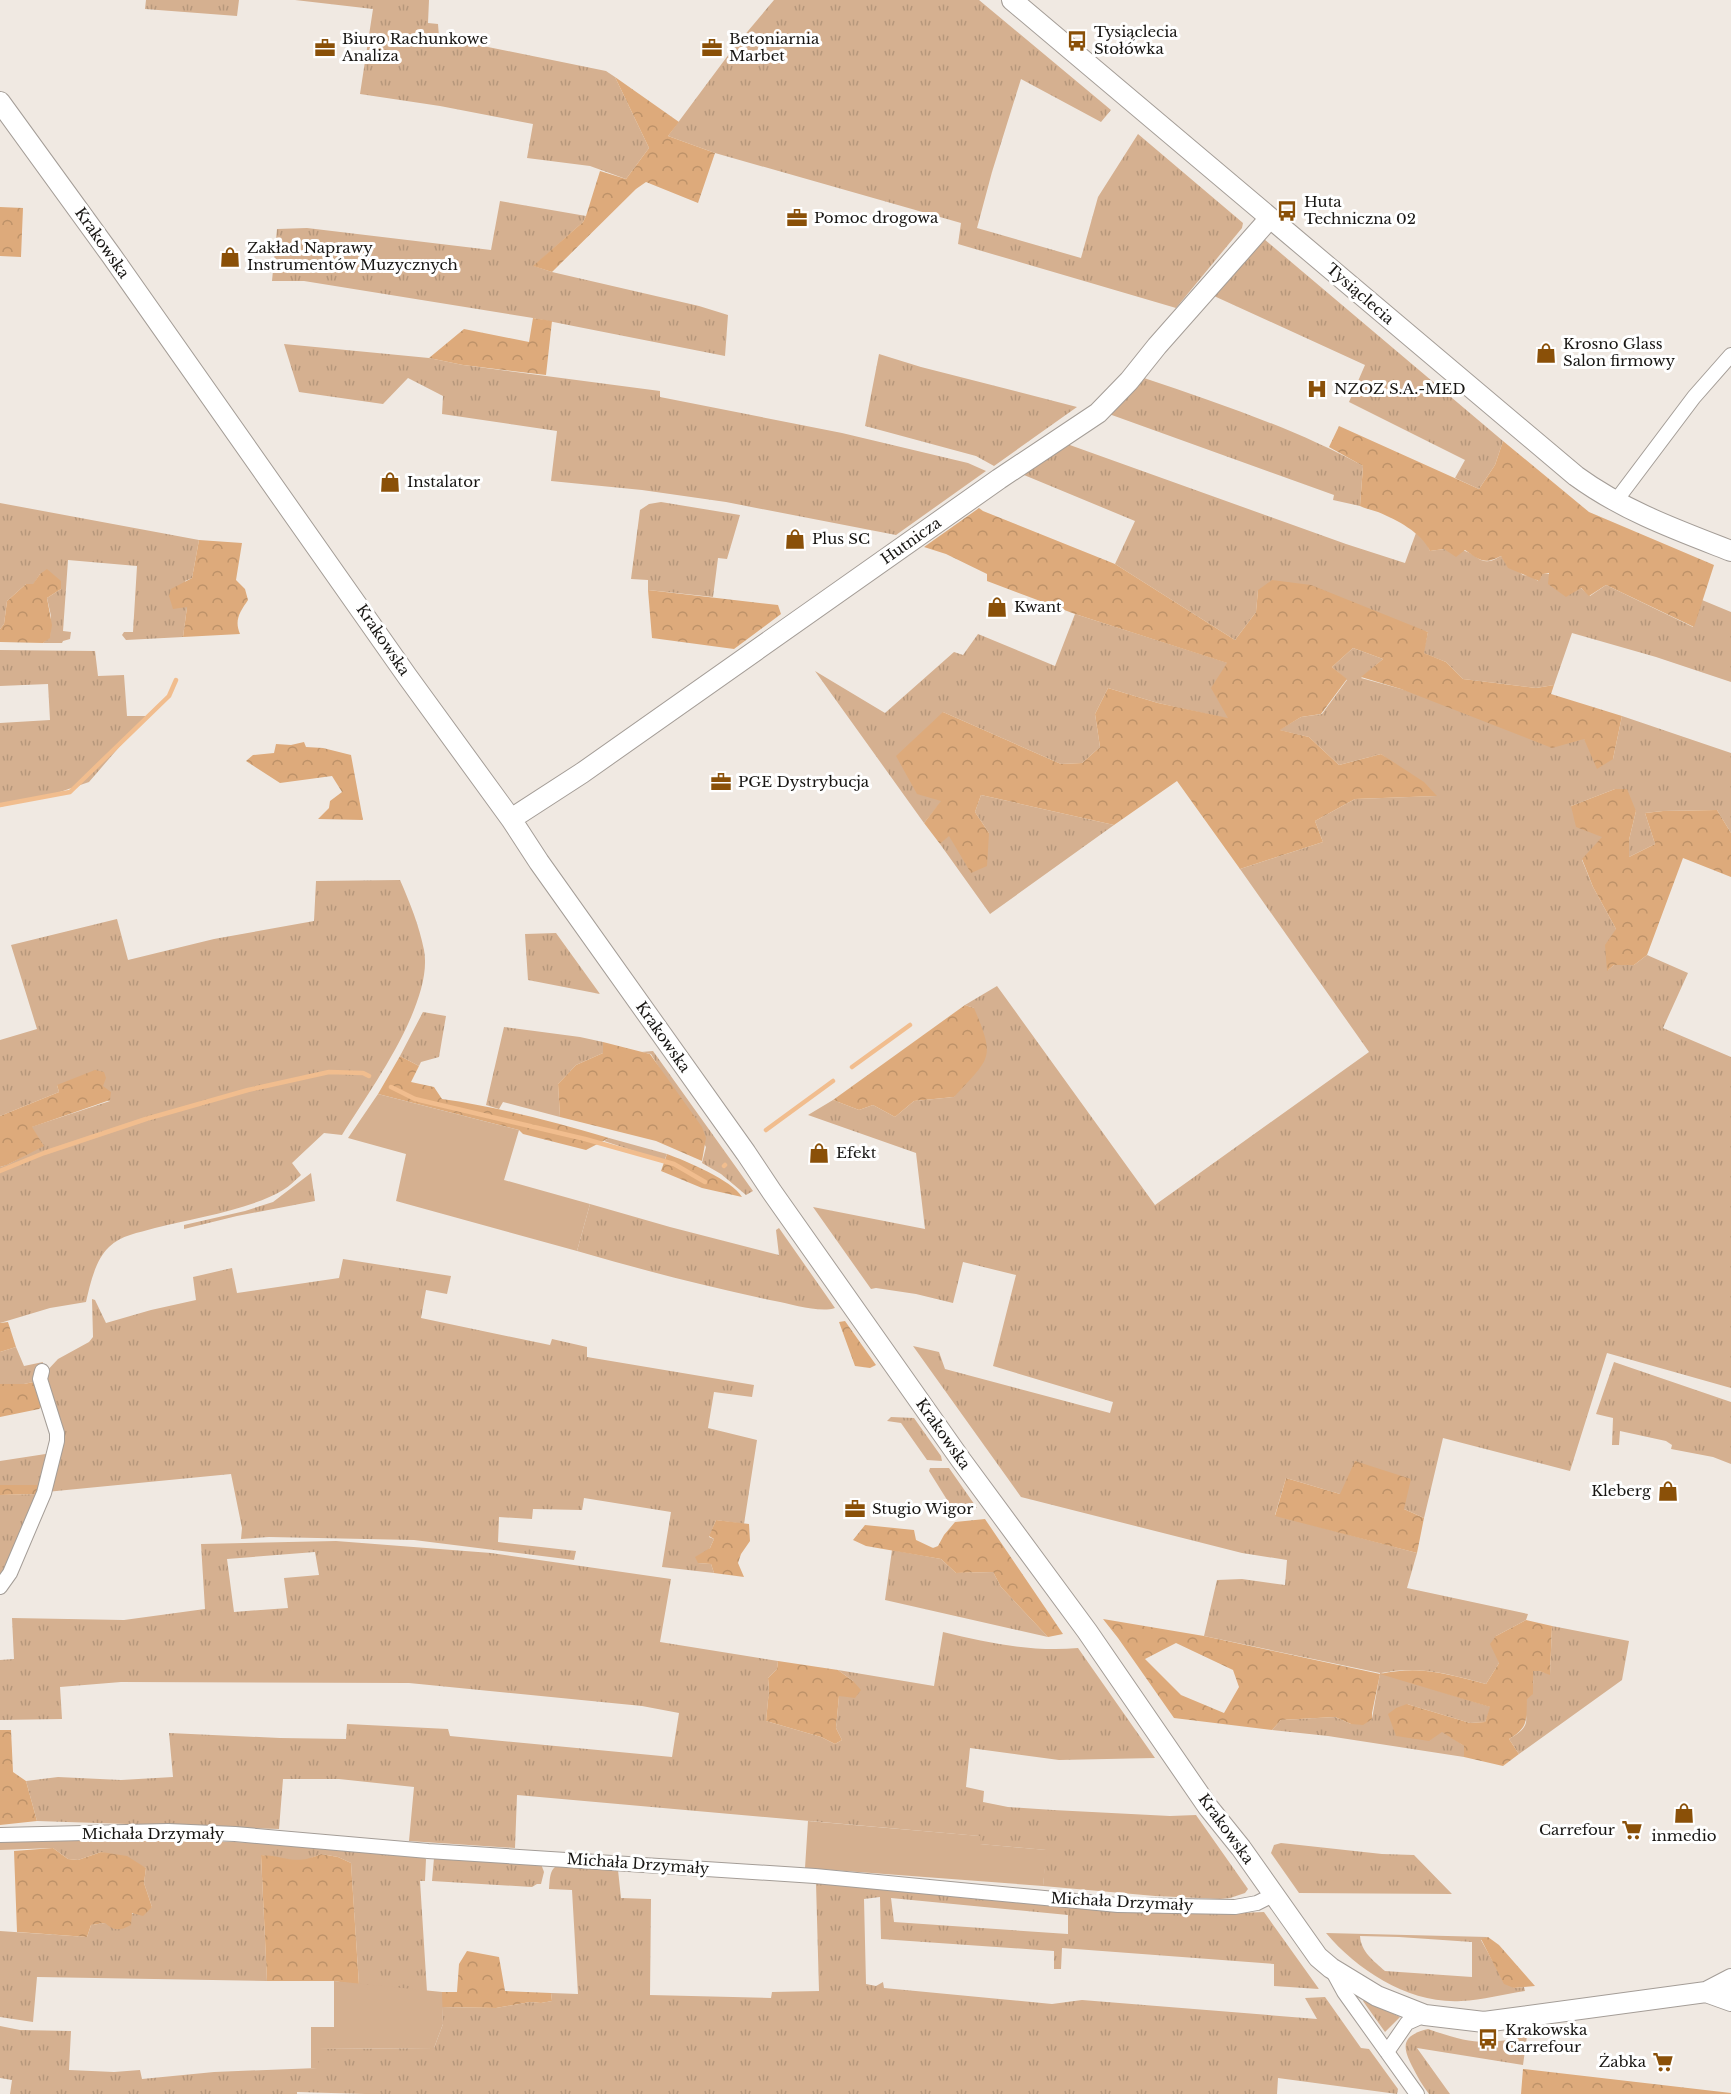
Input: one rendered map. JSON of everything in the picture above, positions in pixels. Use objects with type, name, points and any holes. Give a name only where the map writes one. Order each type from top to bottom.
[{"type":"main road","name":"Tysiąclecia","points":[[1012,0],[1576,476],[1640,515],[1731,551]]},
{"type":"main road","name":"Krakowska","points":[[0,102],[511,819],[961,1460],[1087,1631],[1208,1807],[1241,1848],[1318,1957],[1331,1968],[1377,1996],[1425,2015],[1484,2022],[1706,1992],[1731,1979]]},
{"type":"main road","name":"Hutnicza","points":[[511,819],[582,773],[999,479],[1098,413],[1129,381],[1270,218]]},
{"type":"main road","name":"Krakowska","points":[[1706,1992],[1731,2001]]},
{"type":"street","points":[[1616,502],[1688,404],[1731,355]]},
{"type":"street","points":[[0,1587],[10,1573],[44,1492],[57,1441],[57,1433],[40,1378],[42,1371]]},
{"type":"street","name":"Michała Drzymały","points":[[0,1835],[168,1831],[224,1833],[429,1851],[815,1876],[1118,1905],[1235,1907],[1257,1903],[1273,1895]]},
{"type":"street","name":"Krakowska","points":[[1331,1968],[1344,1992],[1417,2094]]},
{"type":"street","points":[[1387,2052],[1407,2023],[1425,2015]]},
{"type":"green space","points":[[146,0],[239,0],[237,16],[145,9]]},
{"type":"green space","points":[[295,0],[429,0],[428,23],[438,24],[439,37],[606,71],[615,77],[649,148],[626,179],[590,166],[527,158],[533,124],[440,106],[360,94],[373,9]]},
{"type":"green space","points":[[774,0],[979,0],[1111,110],[1101,122],[1021,79],[977,228],[1081,258],[1098,197],[1138,134],[1243,223],[1242,228],[1176,308],[958,244],[961,223],[715,153],[668,136],[732,50]]},
{"type":"green space","points":[[615,77],[679,122],[668,136],[715,153],[698,203],[646,182],[636,189],[552,272],[533,266],[583,222],[600,171],[626,179],[649,148]]},
{"type":"green space","points":[[500,201],[586,216],[583,222],[534,266],[728,315],[725,356],[533,318],[304,281],[272,281],[277,229],[307,228],[491,250]]},
{"type":"green space","points":[[0,207],[23,208],[21,257],[0,256]]},
{"type":"green space","points":[[1264,239],[1503,441],[1495,465],[1479,489],[1455,478],[1465,460],[1349,402],[1365,365],[1214,296]]},
{"type":"green space","points":[[533,318],[552,321],[546,375],[463,365],[429,358],[464,329],[529,342]]},
{"type":"green space","points":[[284,344],[429,358],[463,365],[660,391],[660,397],[842,433],[968,463],[986,471],[896,535],[726,502],[642,490],[551,481],[557,431],[442,414],[443,396],[408,378],[383,404],[299,392]]},
{"type":"green space","points":[[879,354],[1077,407],[994,466],[976,456],[865,426]]},
{"type":"green space","points":[[1144,378],[1283,428],[1363,466],[1360,506],[1333,500],[1334,495],[1109,414]]},
{"type":"green space","points":[[1339,426],[1479,489],[1495,465],[1503,441],[1589,512],[1714,565],[1694,627],[1606,585],[1589,596],[1581,588],[1566,597],[1548,584],[1549,573],[1543,574],[1539,581],[1508,568],[1501,556],[1486,561],[1478,559],[1465,550],[1456,557],[1444,549],[1430,551],[1421,538],[1408,527],[1360,506],[1363,466],[1329,447]]},
{"type":"green space","points":[[1067,444],[1405,563],[1416,533],[1426,542],[1430,551],[1461,550],[1485,561],[1501,556],[1523,575],[1531,576],[1538,581],[1543,574],[1562,577],[1590,596],[1606,585],[1693,627],[1702,600],[1731,612],[1731,682],[1656,657],[1572,633],[1554,685],[1536,688],[1463,679],[1446,662],[1423,653],[1428,632],[1258,590],[1256,612],[1235,640],[1115,564],[1135,521],[1024,475]]},
{"type":"green space","points":[[661,502],[740,515],[727,559],[718,558],[713,597],[648,590],[648,580],[631,579],[640,510],[649,504]]},
{"type":"green space","points":[[0,503],[199,540],[192,578],[185,581],[187,607],[183,637],[126,640],[122,635],[124,632],[133,632],[137,566],[68,560],[63,631],[71,632],[70,639],[62,643],[43,643],[50,637],[51,616],[47,598],[61,589],[40,574],[33,585],[26,584],[7,601],[4,624],[0,629]]},
{"type":"green space","points":[[979,508],[1115,564],[1235,640],[1256,612],[1258,590],[1272,580],[1311,585],[1428,632],[1424,653],[1446,662],[1463,679],[1536,688],[1554,685],[1551,694],[1622,716],[1613,759],[1597,769],[1584,739],[1552,748],[1401,689],[1361,677],[1383,659],[1353,648],[1332,667],[1347,679],[1321,714],[1301,717],[1280,730],[1309,737],[1339,765],[1381,754],[1424,782],[1437,796],[1355,799],[1315,821],[1323,842],[1240,869],[1177,781],[1114,825],[981,795],[975,812],[989,833],[987,866],[971,873],[949,836],[940,844],[924,823],[941,801],[917,794],[896,756],[943,712],[1061,764],[1082,763],[1100,747],[1095,714],[1108,688],[1158,703],[1228,718],[1211,688],[1227,663],[1075,614],[987,581],[987,574],[946,554],[924,547]]},
{"type":"green space","points":[[199,540],[242,543],[236,580],[245,589],[248,600],[238,620],[240,634],[183,637],[187,607],[173,609],[169,596],[171,589],[192,578]]},
{"type":"green space","points":[[47,569],[61,581],[61,589],[47,598],[52,625],[50,638],[43,643],[0,642],[0,629],[4,624],[7,601],[26,584],[33,584]]},
{"type":"green space","points":[[648,590],[778,605],[781,614],[734,649],[652,638]]},
{"type":"green space","points":[[1075,614],[1228,663],[1229,719],[1158,703],[1108,688],[1095,714],[1100,747],[1082,763],[1061,764],[943,712],[942,801],[924,823],[815,671],[885,713],[954,652],[963,655],[978,634],[1055,666]]},
{"type":"green space","points":[[1353,648],[1383,659],[1361,678],[1584,739],[1613,759],[1622,716],[1731,753],[1731,833],[1717,810],[1645,813],[1655,844],[1629,857],[1629,840],[1636,811],[1615,789],[1571,806],[1603,837],[1582,860],[1593,887],[1616,929],[1608,970],[1614,965],[1634,965],[1647,955],[1688,973],[1663,1028],[1731,1057],[1731,1388],[1607,1353],[1570,1471],[1443,1438],[1424,1518],[1404,1509],[1286,1478],[1275,1515],[1417,1553],[1407,1588],[1528,1614],[1526,1620],[1496,1636],[1499,1663],[1486,1684],[1421,1670],[1381,1673],[1491,1707],[1485,1722],[1470,1723],[1407,1704],[1464,1746],[1464,1757],[1328,1736],[1272,1730],[1281,1720],[1335,1717],[1351,1724],[1372,1719],[1380,1673],[1204,1636],[1217,1580],[1242,1579],[1285,1585],[1287,1560],[1242,1553],[1021,1497],[913,1346],[939,1352],[945,1369],[1110,1413],[1113,1402],[993,1366],[1016,1275],[963,1262],[953,1303],[916,1294],[871,1289],[813,1207],[925,1229],[916,1153],[808,1115],[833,1100],[859,1110],[873,1105],[895,1117],[914,1101],[954,1097],[974,1008],[965,1005],[997,986],[1155,1205],[1369,1052],[1240,869],[1323,842],[1315,821],[1355,799],[1436,796],[1381,754],[1339,765],[1309,737],[1279,730],[1301,717],[1322,714],[1347,680],[1332,667]]},
{"type":"green space","points":[[0,650],[95,651],[98,676],[124,675],[127,716],[146,716],[89,782],[0,807],[0,723],[50,720],[48,684],[0,686]]},
{"type":"green space","points":[[304,742],[306,747],[323,748],[351,755],[363,820],[318,819],[329,808],[330,801],[342,792],[332,776],[280,783],[246,761],[253,755],[274,753],[276,744],[291,745]]},
{"type":"green space","points":[[1615,789],[1627,789],[1636,811],[1629,840],[1629,857],[1655,844],[1645,813],[1717,810],[1731,833],[1731,877],[1683,858],[1647,955],[1634,965],[1614,965],[1607,971],[1605,945],[1616,929],[1593,887],[1582,859],[1602,837],[1576,827],[1571,806]]},
{"type":"green space","points":[[981,795],[1114,825],[990,914],[940,844],[948,835],[989,833],[975,812]]},
{"type":"green space","points":[[400,880],[414,914],[424,950],[424,971],[419,995],[397,1046],[342,1135],[324,1133],[292,1163],[301,1175],[286,1188],[270,1197],[238,1208],[136,1233],[114,1243],[104,1252],[97,1266],[86,1302],[50,1308],[0,1323],[0,1167],[43,1145],[31,1127],[110,1101],[57,1085],[59,1092],[0,1116],[0,1040],[37,1029],[11,945],[117,919],[128,960],[214,939],[314,921],[316,881]]},
{"type":"green space","points":[[556,933],[600,994],[528,980],[525,934]]},
{"type":"green space","points":[[965,1005],[974,1008],[981,1025],[987,1048],[986,1057],[975,1074],[954,1097],[914,1101],[895,1117],[873,1105],[859,1110],[833,1100]]},
{"type":"green space","points":[[423,1012],[446,1016],[439,1057],[421,1062],[419,1066],[400,1056]]},
{"type":"green space","points":[[504,1027],[603,1042],[603,1053],[576,1065],[558,1084],[560,1117],[503,1102],[499,1109],[486,1105]]},
{"type":"green space","points":[[603,1042],[650,1054],[702,1127],[706,1138],[702,1161],[656,1141],[560,1117],[558,1084],[576,1065],[603,1053]]},
{"type":"green space","points":[[653,1051],[753,1191],[746,1195],[721,1174],[702,1163],[706,1147],[651,1054],[641,1052]]},
{"type":"green space","points":[[400,1056],[419,1066],[411,1082],[434,1087],[442,1099],[484,1106],[609,1138],[586,1150],[523,1134],[519,1130],[378,1094]]},
{"type":"green space","points":[[95,1070],[104,1072],[106,1078],[103,1086],[111,1092],[110,1100],[32,1127],[44,1146],[0,1167],[0,1116],[59,1092],[57,1085]]},
{"type":"green space","points":[[378,1094],[519,1130],[504,1180],[590,1204],[577,1251],[396,1201],[406,1154],[348,1138]]},
{"type":"green space","points":[[609,1138],[667,1154],[664,1161],[604,1141]]},
{"type":"green space","points":[[667,1154],[719,1178],[742,1197],[702,1188],[661,1171]]},
{"type":"green space","points":[[311,1173],[315,1201],[184,1229],[184,1225],[273,1202]]},
{"type":"green space","points":[[590,1204],[779,1255],[776,1230],[779,1228],[835,1308],[814,1309],[750,1296],[577,1251]]},
{"type":"green space","points":[[343,1259],[451,1276],[447,1294],[426,1290],[421,1318],[550,1345],[552,1339],[587,1347],[587,1357],[754,1385],[752,1397],[714,1392],[708,1428],[757,1440],[744,1524],[716,1520],[709,1537],[714,1539],[698,1563],[711,1564],[714,1573],[662,1567],[671,1512],[584,1498],[582,1510],[533,1509],[532,1519],[499,1517],[498,1542],[576,1551],[574,1560],[414,1540],[269,1537],[241,1539],[242,1528],[231,1474],[46,1492],[57,1453],[44,1374],[58,1359],[89,1342],[93,1337],[92,1299],[95,1300],[106,1323],[196,1300],[193,1277],[232,1268],[237,1293],[339,1278]]},
{"type":"green space","points":[[845,1321],[876,1365],[870,1368],[855,1366],[839,1322]]},
{"type":"green space","points":[[8,1322],[16,1347],[0,1352],[0,1323]]},
{"type":"green space","points":[[16,1347],[24,1366],[43,1362],[38,1381],[24,1384],[0,1384],[0,1352]]},
{"type":"green space","points":[[1614,1362],[1731,1402],[1731,1464],[1713,1457],[1671,1449],[1672,1445],[1666,1441],[1620,1431],[1619,1445],[1612,1445],[1613,1418],[1596,1414]]},
{"type":"green space","points":[[38,1381],[44,1404],[39,1409],[0,1417],[0,1384],[24,1384]]},
{"type":"green space","points":[[891,1417],[914,1418],[941,1456],[942,1461],[927,1460],[901,1423],[887,1421]]},
{"type":"green space","points":[[52,1453],[41,1485],[0,1485],[0,1461]]},
{"type":"green space","points":[[1355,1461],[1411,1479],[1404,1509],[1424,1518],[1417,1553],[1275,1516],[1286,1478],[1340,1494]]},
{"type":"green space","points":[[930,1468],[949,1468],[977,1508],[949,1503],[929,1471]]},
{"type":"green space","points":[[0,1485],[41,1485],[38,1494],[0,1495]]},
{"type":"green space","points":[[38,1494],[0,1580],[0,1495]]},
{"type":"green space","points":[[985,1519],[1063,1634],[1048,1637],[1001,1587],[993,1572],[956,1573],[941,1559],[866,1546],[853,1540],[865,1525],[914,1530],[916,1540],[933,1548],[938,1546],[955,1522]]},
{"type":"green space","points":[[716,1520],[749,1524],[750,1541],[738,1563],[744,1577],[714,1573],[711,1564],[698,1563],[695,1557],[710,1548],[714,1539],[709,1536]]},
{"type":"green space","points":[[336,1541],[491,1553],[671,1579],[660,1642],[778,1661],[777,1669],[768,1678],[766,1721],[821,1737],[835,1744],[842,1740],[836,1728],[839,1696],[853,1681],[838,1670],[934,1686],[943,1632],[1010,1646],[1044,1649],[1078,1648],[1155,1758],[1059,1760],[970,1748],[966,1787],[984,1791],[983,1802],[1008,1807],[1170,1816],[1196,1815],[1248,1889],[1245,1893],[1220,1899],[1043,1886],[1046,1850],[979,1844],[979,1836],[517,1795],[515,1848],[409,1841],[414,1787],[339,1779],[283,1779],[279,1829],[37,1821],[26,1781],[58,1777],[121,1780],[173,1777],[169,1733],[346,1739],[347,1724],[448,1729],[450,1736],[672,1757],[679,1713],[642,1706],[409,1683],[121,1682],[60,1687],[62,1719],[0,1720],[0,1660],[14,1659],[12,1618],[124,1620],[205,1609],[201,1544]],"holes":[[[315,1552],[319,1575],[284,1578],[288,1608],[234,1612],[227,1559]]]},
{"type":"green space","points":[[892,1550],[941,1559],[956,1573],[993,1572],[1001,1587],[1048,1637],[885,1600]]},
{"type":"green space","points":[[1103,1619],[1204,1636],[1380,1674],[1372,1719],[1363,1725],[1351,1724],[1335,1717],[1281,1720],[1272,1730],[1174,1718]],"holes":[[[1176,1643],[1233,1670],[1239,1687],[1224,1713],[1181,1695],[1145,1659]]]},
{"type":"green space","points":[[1526,1620],[1552,1626],[1550,1675],[1533,1671],[1533,1694],[1527,1699],[1525,1722],[1520,1731],[1509,1739],[1519,1754],[1503,1766],[1464,1757],[1464,1746],[1442,1732],[1429,1741],[1396,1736],[1388,1714],[1407,1704],[1470,1723],[1485,1722],[1490,1707],[1380,1674],[1408,1670],[1421,1671],[1446,1674],[1486,1684],[1499,1663],[1490,1644],[1496,1636]]},
{"type":"green space","points":[[1552,1626],[1629,1641],[1622,1680],[1519,1754],[1509,1739],[1523,1729],[1525,1724],[1527,1698],[1533,1685],[1532,1671],[1550,1674]]},
{"type":"green space","points":[[778,1661],[838,1670],[861,1690],[855,1698],[839,1696],[836,1728],[842,1740],[835,1744],[821,1737],[766,1721],[768,1678],[777,1669]]},
{"type":"green space","points":[[0,1730],[11,1730],[13,1772],[26,1781],[37,1821],[0,1825]]},
{"type":"green space","points":[[808,1821],[980,1836],[980,1844],[1047,1850],[1043,1886],[805,1868]]},
{"type":"green space","points":[[0,1838],[117,1838],[262,1843],[423,1857],[426,1859],[425,1881],[420,1881],[427,1992],[359,1985],[351,1863],[338,1857],[321,1854],[307,1860],[290,1860],[261,1855],[267,1981],[37,1977],[33,2022],[0,2017],[0,1931],[87,1937],[91,1925],[105,1923],[152,1907],[144,1883],[146,1868],[101,1852],[78,1860],[68,1859],[53,1848],[0,1850]]},
{"type":"green space","points":[[1281,1843],[1382,1854],[1414,1855],[1452,1894],[1299,1893],[1271,1853],[1274,1845]]},
{"type":"green space","points":[[53,1848],[68,1859],[78,1860],[101,1852],[127,1856],[146,1868],[144,1883],[152,1907],[143,1916],[132,1913],[131,1925],[124,1928],[114,1929],[105,1923],[91,1925],[87,1937],[17,1932],[14,1851]]},
{"type":"green space","points":[[321,1854],[338,1857],[351,1863],[359,1985],[334,1981],[267,1981],[261,1855],[297,1860]]},
{"type":"green space","points":[[434,1858],[541,1864],[544,1872],[541,1884],[532,1887],[432,1881]]},
{"type":"green space","points":[[559,1865],[618,1870],[621,1898],[651,1899],[650,1995],[771,1998],[772,1992],[819,1991],[816,1883],[1238,1913],[1264,1912],[1319,1989],[1274,1986],[1274,1964],[1062,1948],[1061,1969],[1054,1969],[1054,1951],[881,1939],[880,1897],[864,1899],[866,1984],[876,1986],[883,1982],[884,1988],[1052,2004],[1082,2000],[1317,2019],[1305,1998],[1325,1997],[1361,2048],[1369,2049],[1398,2089],[1397,2094],[1278,2078],[1277,2094],[365,2094],[297,2092],[297,2094],[10,2094],[12,2080],[0,2078],[0,2026],[20,2030],[71,2031],[69,2070],[114,2072],[140,2070],[142,2079],[214,2072],[317,2068],[318,2049],[434,2048],[443,2024],[442,2007],[496,2008],[552,2001],[551,1993],[578,1994],[572,1890],[549,1889],[551,1875]],"holes":[[[891,1898],[1068,1915],[1068,1934],[894,1922]]]},
{"type":"green space","points":[[1326,1933],[1488,1937],[1481,1940],[1496,1967],[1514,1988],[1524,1987],[1525,1991],[1461,2001],[1423,1997],[1404,1991],[1369,1972]],"holes":[[[1360,1936],[1472,1942],[1472,1977],[1385,1971],[1365,1951]]]},
{"type":"green space","points":[[1488,1937],[1499,1945],[1535,1986],[1514,1988],[1504,1984],[1481,1939]]},
{"type":"green space","points":[[467,1951],[499,1957],[505,1991],[551,1993],[552,2001],[496,2008],[442,2007],[442,1992],[457,1992],[459,1964]]},
{"type":"green space","points":[[334,1981],[442,1992],[443,2024],[434,2048],[318,2049],[318,2068],[311,2068],[311,2027],[334,2027]]},
{"type":"green space","points":[[1364,2000],[1400,2017],[1385,2032]]},
{"type":"green space","points":[[1428,2029],[1477,2042],[1527,2036],[1523,2065],[1417,2048],[1450,2094],[1429,2094],[1406,2052],[1406,2042],[1409,2038],[1413,2034]]},
{"type":"green space","points":[[1523,2069],[1731,2093],[1731,2094],[1521,2094]]},
{"type":"waterway","points":[[0,805],[70,792],[169,696],[176,680]]},
{"type":"waterway","points":[[852,1067],[910,1025]]},
{"type":"waterway","points":[[0,1171],[44,1153],[146,1119],[248,1090],[329,1072],[363,1073],[369,1076]]},
{"type":"waterway","points":[[766,1130],[833,1081]]},
{"type":"waterway","points":[[391,1087],[415,1099],[585,1139],[674,1164],[705,1182]]},
{"type":"place","name":"Tysiąclecia Stołówka","points":[[1077,41]]},
{"type":"place","name":"Biuro Rachunkowe Analiza","points":[[325,48]]},
{"type":"place","name":"Betoniarnia Marbet","points":[[712,48]]},
{"type":"place","name":"Huta Techniczna 02","points":[[1287,211]]},
{"type":"place","name":"Pomoc drogowa","points":[[797,218]]},
{"type":"place","name":"Zakład Naprawy Instrumentów Muzycznych","points":[[230,257]]},
{"type":"place","name":"Krosno Glass Salon firmowy","points":[[1546,353]]},
{"type":"place","name":"NZOZ S.A.-MED","points":[[1317,389]]},
{"type":"place","name":"Instalator","points":[[390,482]]},
{"type":"place","name":"Plus SC","points":[[795,539]]},
{"type":"place","name":"Kwant","points":[[997,607]]},
{"type":"place","name":"PGE Dystrybucja","points":[[721,782]]},
{"type":"place","name":"Efekt","points":[[819,1153]]},
{"type":"place","name":"Kleberg","points":[[1668,1491]]},
{"type":"place","name":"Stugio Wigor","points":[[855,1509]]},
{"type":"place","name":"inmedio","points":[[1684,1813]]},
{"type":"place","name":"Carrefour","points":[[1632,1830]]},
{"type":"place","name":"Krakowska Carrefour","points":[[1488,2039]]},
{"type":"place","name":"Żabka","points":[[1663,2062]]}]
